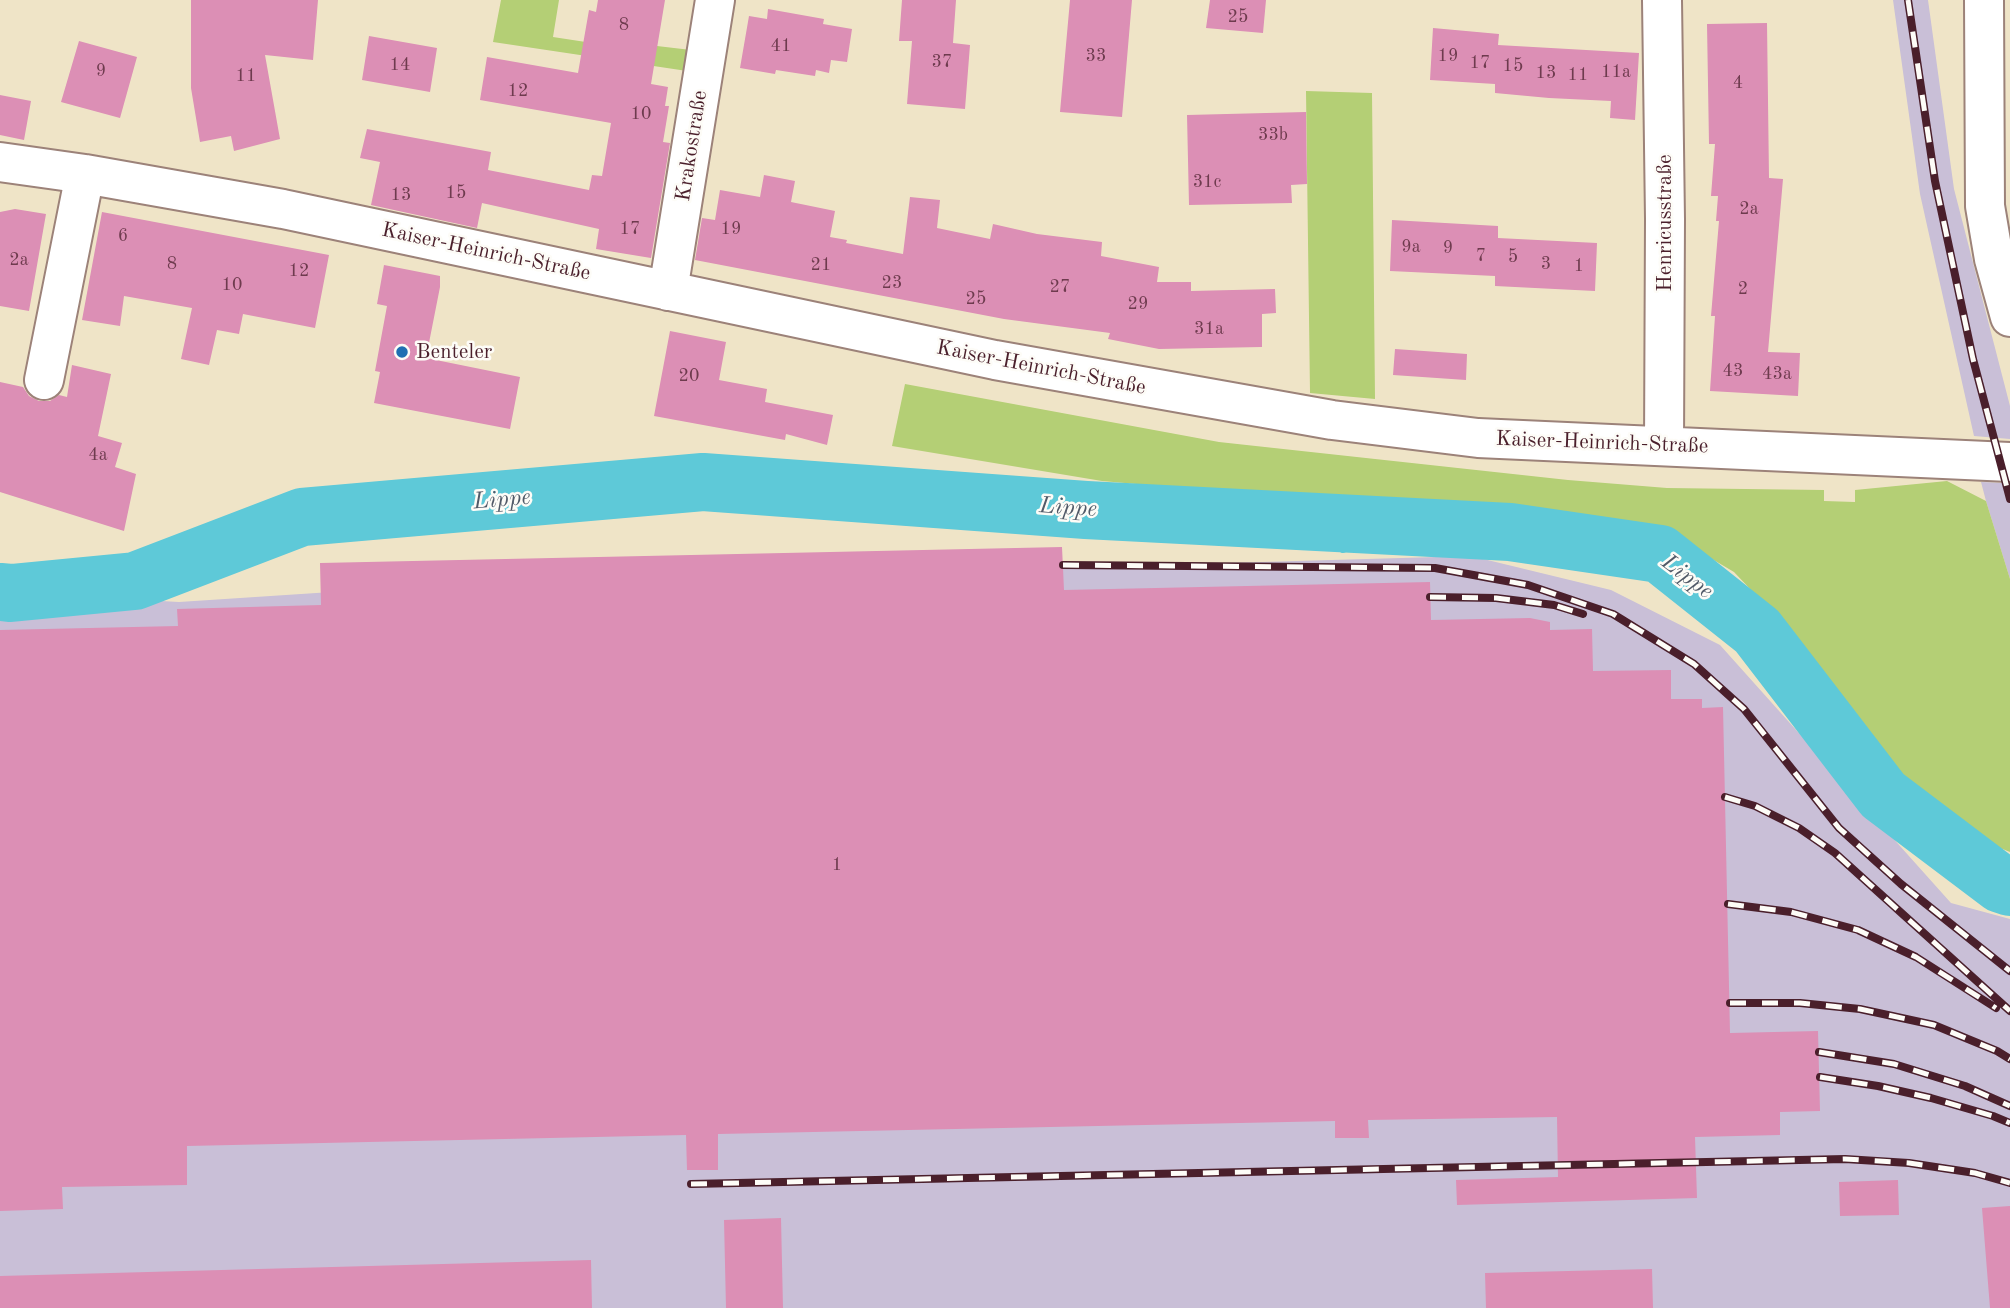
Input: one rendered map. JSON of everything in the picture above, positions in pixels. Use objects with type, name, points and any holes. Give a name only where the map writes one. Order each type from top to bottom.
[{"type":"street","name":"Krakostraße","points":[[668,291],[715,0]]},
{"type":"street","name":"Henricusstraße","points":[[1662,0],[1664,446]]},
{"type":"street","points":[[1984,0],[1997,43],[1985,206],[1994,259],[2010,317]]},
{"type":"street","name":"Kaiser-Heinrich-Straße","points":[[0,162],[283,209],[995,360],[1304,416],[1478,438],[2010,462]]},
{"type":"street","points":[[44,380],[85,174]]},
{"type":"shaded area","points":[[1893,0],[1928,0],[1954,189],[2010,406],[2010,439],[1974,436],[1920,194]]},
{"type":"shaded area","points":[[1981,482],[2010,483],[2010,579],[1986,501]]},
{"type":"shaded area","points":[[1471,556],[1611,590],[1720,645],[1951,903],[2010,919],[2010,1308],[0,1308],[0,592],[179,602],[423,586]]},
{"type":"green space","points":[[501,0],[559,0],[553,37],[625,48],[657,46],[691,50],[687,71],[493,42]]},
{"type":"green space","points":[[1306,91],[1372,93],[1375,399],[1310,393]]},
{"type":"green space","points":[[905,384],[1219,442],[1568,480],[1667,488],[1824,490],[1824,501],[1855,502],[1855,490],[1947,481],[1986,501],[2010,579],[2010,852],[1919,804],[1869,747],[1829,693],[1792,633],[1734,572],[1685,543],[1606,518],[1513,509],[1319,500],[1102,481],[892,446]]},
{"type":"building","points":[[191,0],[318,0],[313,60],[265,55],[280,139],[234,151],[231,136],[200,142],[191,88]]},
{"type":"building","points":[[598,0],[665,0],[651,84],[668,87],[665,106],[669,106],[663,142],[670,143],[651,258],[596,249],[599,229],[482,203],[477,228],[371,205],[380,162],[360,158],[367,129],[491,152],[488,170],[589,190],[592,175],[602,176],[611,123],[480,100],[487,57],[578,73],[589,10],[596,12]]},
{"type":"building","points":[[902,0],[956,0],[953,43],[970,45],[965,109],[907,104],[912,41],[899,41]]},
{"type":"building","points":[[1070,0],[1132,0],[1122,117],[1060,112]]},
{"type":"building","points":[[1210,0],[1266,0],[1263,33],[1206,28]]},
{"type":"building","points":[[768,9],[824,19],[823,24],[852,29],[847,62],[831,60],[829,73],[816,70],[815,76],[776,70],[775,74],[740,68],[749,16],[767,19]]},
{"type":"building","points":[[1767,23],[1769,178],[1783,179],[1768,352],[1800,353],[1798,396],[1710,391],[1715,316],[1711,316],[1719,221],[1716,221],[1718,196],[1711,196],[1715,144],[1709,144],[1707,24]]},
{"type":"building","points":[[1433,28],[1499,34],[1498,45],[1639,53],[1635,120],[1610,118],[1611,101],[1495,93],[1495,84],[1430,80]]},
{"type":"building","points":[[369,36],[437,48],[430,92],[362,80]]},
{"type":"building","points":[[79,41],[137,57],[120,118],[61,102]]},
{"type":"building","points":[[0,95],[31,101],[24,140],[0,135]]},
{"type":"building","points":[[1306,112],[1307,184],[1291,185],[1292,203],[1189,205],[1187,115]]},
{"type":"building","points":[[764,175],[795,181],[791,202],[835,211],[830,237],[847,240],[846,243],[903,254],[910,197],[940,200],[937,228],[990,239],[993,224],[1037,234],[1102,242],[1101,256],[1159,267],[1157,282],[1191,282],[1191,291],[1275,289],[1276,313],[1262,314],[1262,347],[1159,349],[1108,339],[1110,333],[1004,319],[695,260],[702,218],[715,220],[720,190],[760,197]]},
{"type":"building","points":[[15,209],[46,214],[29,311],[0,306],[0,212]]},
{"type":"building","points":[[102,212],[329,255],[315,328],[243,314],[239,334],[217,330],[209,365],[181,359],[192,308],[124,296],[120,326],[82,320]]},
{"type":"building","points":[[1392,220],[1498,226],[1498,238],[1597,243],[1595,291],[1495,286],[1495,276],[1390,271]]},
{"type":"building","name":"Benteler","points":[[384,265],[440,276],[426,358],[520,377],[510,429],[374,403],[380,372],[375,371],[387,306],[377,304]]},
{"type":"building","points":[[670,331],[726,342],[719,380],[767,389],[765,402],[833,415],[827,445],[786,434],[785,440],[654,416]]},
{"type":"building","points":[[1395,349],[1467,354],[1466,380],[1393,375]]},
{"type":"building","points":[[72,365],[111,374],[98,436],[122,443],[115,467],[136,474],[124,531],[0,492],[0,382],[23,387],[29,396],[39,401],[50,401],[59,395],[67,397]]},
{"type":"building","points":[[1062,547],[1064,590],[1430,582],[1431,620],[1530,618],[1550,622],[1550,630],[1592,629],[1593,671],[1671,670],[1671,699],[1702,699],[1702,708],[1723,707],[1730,1033],[1818,1031],[1820,1111],[1780,1112],[1780,1135],[1695,1137],[1697,1198],[1457,1205],[1456,1180],[1558,1177],[1557,1117],[1368,1120],[1369,1138],[1335,1138],[1335,1121],[718,1134],[718,1170],[687,1170],[686,1135],[187,1146],[187,1185],[62,1187],[63,1209],[0,1211],[0,630],[178,626],[177,609],[321,605],[320,563]]},
{"type":"building","points":[[1898,1180],[1899,1215],[1840,1216],[1839,1182]]},
{"type":"building","points":[[2010,1206],[2010,1308],[1990,1308],[1982,1208]]},
{"type":"building","points":[[781,1218],[783,1308],[726,1308],[724,1220]]},
{"type":"building","points":[[591,1260],[592,1308],[0,1308],[0,1276]]},
{"type":"building","points":[[1652,1269],[1653,1308],[1486,1308],[1485,1273]]},
{"type":"waterway","name":"Lippe","points":[[0,592],[135,581],[302,517],[703,482],[1086,510],[1510,532],[1660,554],[1757,631],[1883,795],[2001,884],[2010,887]]},
{"type":"waterway","points":[[1332,524],[1343,548]]},
{"type":"railway","points":[[1908,0],[1935,181],[1973,359],[2010,499]]},
{"type":"railway","points":[[1063,565],[1435,568],[1528,585],[1613,614],[1694,664],[1744,709],[1839,828],[1901,884],[2010,971]]},
{"type":"railway","points":[[1430,597],[1496,598],[1554,605],[1583,614]]},
{"type":"railway","points":[[1725,797],[1755,806],[1799,828],[1835,853],[2010,1011]]},
{"type":"railway","points":[[1728,904],[1791,912],[1858,930],[1916,957],[1996,1008]]},
{"type":"railway","points":[[1730,1003],[1800,1003],[1860,1009],[1934,1025],[2010,1059]]},
{"type":"railway","points":[[1819,1052],[1894,1064],[1965,1086],[2010,1106]]},
{"type":"railway","points":[[1820,1077],[1931,1098],[2010,1123]]},
{"type":"railway","points":[[691,1184],[1845,1159],[1909,1163],[1975,1173],[2010,1183]]},
{"type":"place","name":"Benteler","points":[[402,352]]}]
